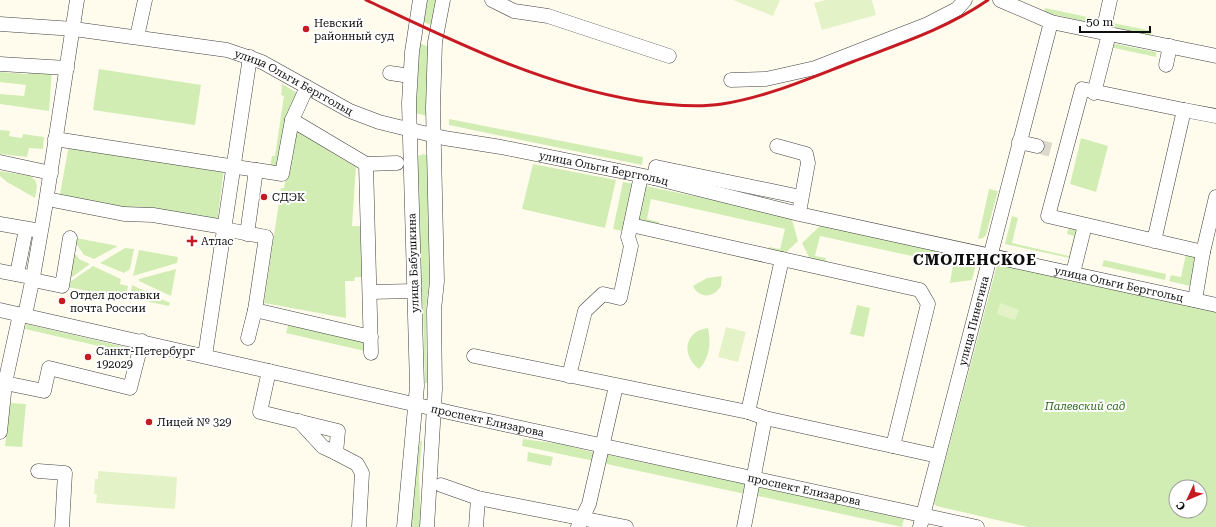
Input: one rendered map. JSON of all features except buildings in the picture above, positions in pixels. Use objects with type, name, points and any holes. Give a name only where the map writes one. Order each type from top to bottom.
[{"type":"street","points":[[0,432],[3,383],[33,279],[74,29],[77,0]]},
{"type":"street","points":[[137,37],[145,0]]},
{"type":"street","name":"улица Бабушкина","points":[[404,527],[417,386],[410,130],[410,76],[414,32],[420,0]]},
{"type":"street","name":"улица Бабушкина","points":[[427,527],[435,408],[434,310],[437,281],[433,135],[435,42],[443,0]]},
{"type":"street","points":[[492,0],[514,11],[548,16],[669,56]]},
{"type":"street","points":[[730,80],[766,79],[815,68],[928,24],[957,9],[965,0]]},
{"type":"street","points":[[1000,0],[1051,22],[1216,56]]},
{"type":"street","points":[[1094,93],[1106,33],[1110,0]]},
{"type":"street","name":"улица Пинегина","points":[[921,521],[992,256],[1019,142],[1051,22]]},
{"type":"street","name":"улица Ольги Берггольц","points":[[0,24],[74,29],[227,50],[250,56],[360,116],[410,130],[647,177],[799,214],[1216,305]]},
{"type":"street","points":[[414,32],[435,42]]},
{"type":"street","points":[[1166,65],[1170,46]]},
{"type":"street","points":[[205,356],[250,56]]},
{"type":"street","points":[[0,64],[67,68]]},
{"type":"street","points":[[390,73],[410,76]]},
{"type":"street","points":[[55,139],[282,174],[292,120],[307,87]]},
{"type":"street","points":[[1203,252],[1048,216],[1060,152],[1082,89],[1094,93],[1216,116]]},
{"type":"street","points":[[1154,241],[1184,110]]},
{"type":"street","points":[[292,120],[366,164],[397,163]]},
{"type":"street","points":[[1019,142],[1037,146]]},
{"type":"street","points":[[777,146],[806,154],[808,163],[799,214]]},
{"type":"street","points":[[0,162],[50,173]]},
{"type":"street","points":[[366,164],[371,353]]},
{"type":"street","points":[[569,376],[585,311],[603,294],[620,298],[631,246],[628,237],[631,225],[647,177],[656,167],[801,197]]},
{"type":"street","points":[[247,234],[256,170]]},
{"type":"street","points":[[1195,300],[1203,252],[1216,197]]},
{"type":"street","points":[[47,199],[124,214],[153,216],[218,226],[224,229],[270,238],[248,338]]},
{"type":"street","points":[[0,224],[41,232]]},
{"type":"street","points":[[631,225],[920,290],[928,304],[893,446]]},
{"type":"street","points":[[1072,273],[1085,225]]},
{"type":"street","points":[[17,274],[26,229]]},
{"type":"street","points":[[0,271],[62,286],[70,238]]},
{"type":"street","points":[[748,412],[782,259]]},
{"type":"street","points":[[370,292],[414,291]]},
{"type":"street","name":"проспект Елизарова","points":[[0,310],[603,446],[753,478],[921,521],[972,526]]},
{"type":"street","points":[[255,310],[289,316],[371,337]]},
{"type":"street","points":[[3,383],[44,392],[49,368],[130,388],[142,341]]},
{"type":"street","points":[[474,356],[748,412],[765,418],[938,456]]},
{"type":"street","points":[[269,371],[260,412],[338,431],[336,453]]},
{"type":"street","points":[[581,522],[589,504],[616,386]]},
{"type":"street","points":[[744,527],[765,418]]},
{"type":"street","points":[[299,422],[323,447],[357,464],[362,473],[359,527]]},
{"type":"street","points":[[38,471],[65,473],[62,527]]},
{"type":"street","points":[[441,485],[478,498],[581,522],[626,527]]},
{"type":"street","points":[[476,527],[478,498]]},
{"type":"green space","points":[[425,0],[437,0],[431,25],[423,22]]},
{"type":"green space","points":[[733,0],[780,0],[773,16]]},
{"type":"green space","points":[[825,0],[872,0],[876,15],[822,30],[814,3]]},
{"type":"green space","points":[[1045,8],[1102,20],[1101,25],[1047,13],[1044,12]]},
{"type":"green space","points":[[1108,22],[1152,31],[1151,35],[1107,26]]},
{"type":"green space","points":[[419,43],[429,47],[427,116],[415,113]]},
{"type":"green space","points":[[1111,43],[1156,52],[1156,57],[1110,47]]},
{"type":"green space","points":[[31,67],[52,69],[49,111],[0,104],[0,94],[24,96],[26,85],[0,82],[0,72],[28,74]]},
{"type":"green space","points":[[99,69],[201,85],[195,125],[93,110]]},
{"type":"green space","points":[[282,84],[299,94],[280,169],[270,168],[272,156],[275,156],[284,96],[281,95]]},
{"type":"green space","points":[[449,119],[643,157],[642,165],[449,125]]},
{"type":"green space","points":[[298,129],[330,148],[329,151],[356,167],[352,226],[365,226],[362,277],[355,277],[354,281],[345,281],[346,318],[264,303],[281,188],[284,188],[292,135]]},
{"type":"green space","points":[[0,130],[10,131],[9,136],[22,138],[23,134],[44,137],[43,149],[29,148],[27,157],[0,154]]},
{"type":"green space","points":[[1081,138],[1108,146],[1096,192],[1070,184]]},
{"type":"green space","points":[[69,145],[224,168],[217,223],[59,199]]},
{"type":"green space","points":[[424,154],[428,156],[431,269],[426,309],[427,383],[425,383],[423,309],[417,268],[417,156]]},
{"type":"green space","points":[[533,164],[616,180],[605,228],[522,209]]},
{"type":"green space","points":[[0,171],[30,176],[35,180],[37,186],[35,198],[7,182],[0,176]]},
{"type":"green space","points":[[623,182],[636,184],[627,232],[613,229]]},
{"type":"green space","points":[[641,185],[791,216],[798,241],[782,256],[768,253],[769,247],[780,249],[785,229],[651,199],[647,219],[659,222],[658,228],[634,223]]},
{"type":"green space","points":[[989,189],[998,191],[986,235],[983,238],[978,239]]},
{"type":"green space","points":[[1012,216],[1018,218],[1012,243],[1069,256],[1074,236],[1067,234],[1070,223],[1082,226],[1074,259],[1005,244]]},
{"type":"green space","points":[[822,224],[977,260],[972,280],[950,283],[953,265],[820,236],[815,256],[826,258],[825,266],[812,263],[802,243]]},
{"type":"green space","points":[[76,238],[118,246],[94,259],[84,255],[75,242]]},
{"type":"green space","points":[[125,248],[134,249],[130,269],[124,273],[100,263]]},
{"type":"green space","points":[[139,250],[178,257],[177,263],[133,276]]},
{"type":"green space","points":[[73,251],[79,259],[90,264],[68,280]]},
{"type":"green space","points":[[1201,252],[1194,287],[1169,281],[1171,275],[1181,277],[1186,254]]},
{"type":"green space","points":[[1104,260],[1166,274],[1165,280],[1102,266]]},
{"type":"green space","name":"Палевский сад","points":[[1001,264],[1216,311],[1216,527],[1028,527],[936,506],[934,503],[997,265]]},
{"type":"green space","points":[[93,266],[121,279],[120,284],[128,286],[126,298],[67,287],[67,284]]},
{"type":"green space","points":[[176,269],[171,296],[139,281],[139,279]]},
{"type":"green space","points":[[722,276],[721,286],[711,295],[703,295],[699,293],[693,286],[707,278]]},
{"type":"green space","points":[[132,285],[170,303],[169,306],[130,298]]},
{"type":"green space","points":[[1000,303],[1019,310],[1015,320],[997,314]]},
{"type":"green space","points":[[857,305],[870,308],[864,337],[850,334]]},
{"type":"green space","points":[[289,322],[369,341],[369,352],[286,333]]},
{"type":"green space","points":[[26,324],[134,349],[133,354],[25,329]]},
{"type":"green space","points":[[726,327],[746,332],[738,362],[718,357]]},
{"type":"green space","points":[[708,328],[709,350],[703,365],[699,369],[689,358],[688,345],[694,334],[700,330]]},
{"type":"green space","points":[[10,403],[26,404],[22,447],[5,446]]},
{"type":"green space","points":[[523,439],[561,444],[596,453],[594,461],[522,446]]},
{"type":"green space","points":[[420,441],[422,441],[419,475],[421,527],[409,527]]},
{"type":"green space","points":[[528,452],[553,457],[551,466],[527,461]]},
{"type":"green space","points":[[604,454],[747,484],[745,494],[602,463]]},
{"type":"green space","points":[[98,471],[177,477],[175,509],[96,503],[97,494],[94,494],[95,479],[98,479]]},
{"type":"green space","points":[[756,486],[904,519],[902,527],[754,495]]},
{"type":"tunnel","points":[[1037,146],[1055,151]]},
{"type":"railway","points":[[366,0],[466,46],[533,73],[603,94],[639,101],[691,106],[722,104],[772,92],[939,28],[988,0]]},
{"type":"place","name":"Невский районный суд","points":[[306,29]]},
{"type":"place","name":"СДЭК","points":[[264,197]]},
{"type":"place","name":"Атлас","points":[[192,241]]},
{"type":"place","name":"Отдел доставки почта России","points":[[62,301]]},
{"type":"place","name":"Санкт-Петербург 192029","points":[[88,357]]},
{"type":"place","name":"Лицей № 329","points":[[149,422]]},
{"type":"district","name":"СМОЛЕНСКОЕ","points":[[975,260]]}]
